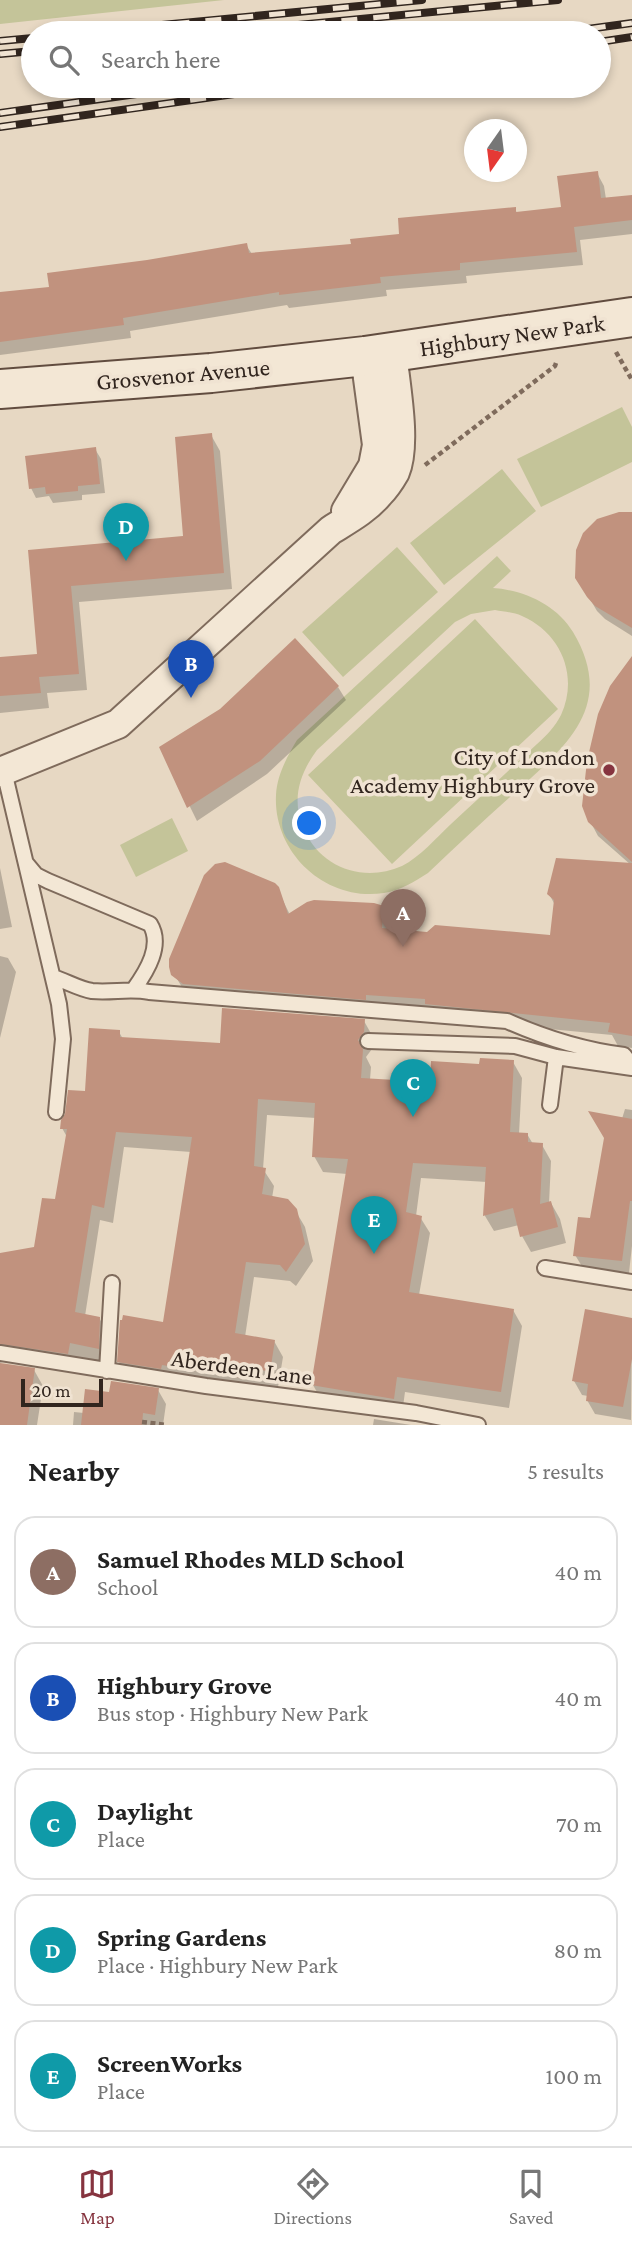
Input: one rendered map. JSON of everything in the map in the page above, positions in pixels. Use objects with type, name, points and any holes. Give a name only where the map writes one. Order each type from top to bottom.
[{"type":"street","name":"Highbury New Park","points":[[2,771],[118,724],[331,530],[379,496],[395,471],[400,444],[398,411],[378,354],[632,317]]},
{"type":"street","name":"Grosvenor Avenue","points":[[0,389],[211,373],[378,354]]},
{"type":"lane","points":[[2,771],[54,977],[63,1039],[56,1112]]},
{"type":"lane","points":[[25,862],[36,875],[149,924],[154,936],[153,952],[146,971],[134,989]]},
{"type":"lane","points":[[32,891],[34,882],[48,881]]},
{"type":"lane","points":[[54,977],[89,991],[122,992],[134,989],[507,1021],[544,1035],[624,1055],[632,1067]]},
{"type":"lane","points":[[368,1041],[515,1046],[556,1057],[632,1067]]},
{"type":"lane","points":[[550,1105],[556,1057]]},
{"type":"lane","points":[[545,1268],[632,1282]]},
{"type":"lane","points":[[107,1371],[112,1283]]},
{"type":"lane","name":"Aberdeen Lane","points":[[0,1353],[206,1386],[416,1413],[478,1425]]},
{"type":"path","points":[[616,352],[630,378]]},
{"type":"path","points":[[417,471],[556,363]]},
{"type":"path","points":[[142,1422],[167,1425]]},
{"type":"green space","points":[[0,0],[224,0],[21,21],[0,24]]},
{"type":"green space","points":[[622,407],[632,427],[632,462],[541,507],[517,459]]},
{"type":"green space","points":[[502,469],[536,511],[444,585],[410,543]]},
{"type":"green space","points":[[397,547],[438,592],[343,677],[302,632]]},
{"type":"green space","points":[[497,556],[511,571],[493,588],[528,596],[549,607],[566,622],[586,659],[590,684],[587,706],[578,726],[564,744],[428,873],[390,892],[363,894],[342,890],[307,869],[294,854],[283,836],[277,816],[276,795],[280,773],[297,740]],"holes":[[[495,610],[519,615],[536,624],[547,633],[563,657],[568,685],[566,700],[556,723],[428,847],[409,862],[388,871],[373,873],[359,872],[332,862],[311,842],[300,819],[299,788],[311,759],[317,750],[455,622],[471,614]]]},
{"type":"green space","points":[[475,619],[558,709],[392,864],[308,775]]},
{"type":"green space","points":[[172,818],[188,851],[136,877],[120,845]]},
{"type":"building","points":[[598,171],[601,198],[632,195],[632,220],[574,227],[577,252],[460,263],[460,270],[380,277],[381,283],[279,295],[279,292],[123,318],[124,325],[0,342],[0,292],[49,287],[47,273],[247,243],[249,253],[351,244],[350,239],[399,234],[398,218],[516,207],[516,212],[561,207],[557,176]]},
{"type":"building","points":[[212,433],[224,573],[71,586],[79,674],[39,677],[41,693],[0,696],[0,657],[37,654],[28,550],[183,536],[175,437]]},
{"type":"building","points":[[96,447],[100,484],[78,486],[78,491],[46,494],[45,487],[29,489],[25,456]]},
{"type":"building","points":[[619,512],[632,512],[632,628],[595,606],[575,578],[576,550],[583,533],[597,519]]},
{"type":"building","points":[[295,638],[339,686],[260,761],[187,808],[159,747],[220,709]]},
{"type":"building","name":"City of London Academy Highbury Grove","points":[[632,656],[632,862],[588,822],[582,806],[587,761],[598,714],[610,686]]},
{"type":"building","points":[[556,858],[632,863],[632,1036],[608,1032],[610,1023],[425,1004],[425,999],[366,995],[366,1000],[183,984],[171,975],[169,959],[204,875],[215,864],[225,862],[275,883],[279,887],[288,914],[314,900],[374,903],[384,906],[382,928],[427,932],[435,925],[550,935],[554,900],[547,894]]},
{"type":"building","points":[[222,1008],[365,1019],[364,1032],[358,1040],[363,1049],[361,1078],[430,1082],[431,1061],[479,1064],[480,1058],[514,1060],[510,1132],[528,1133],[528,1142],[543,1143],[540,1204],[551,1201],[558,1227],[520,1237],[513,1208],[483,1216],[486,1167],[413,1163],[406,1212],[422,1216],[409,1292],[514,1309],[501,1392],[397,1377],[394,1399],[311,1385],[348,1159],[312,1157],[315,1103],[258,1099],[254,1166],[266,1168],[262,1194],[288,1199],[297,1209],[305,1244],[286,1272],[280,1265],[246,1262],[235,1333],[275,1340],[270,1372],[262,1370],[260,1381],[162,1365],[161,1369],[117,1362],[120,1320],[123,1315],[163,1322],[192,1137],[116,1132],[104,1208],[92,1205],[75,1312],[100,1317],[99,1349],[70,1343],[68,1354],[0,1344],[0,1253],[34,1247],[42,1198],[55,1199],[67,1129],[60,1129],[61,1120],[65,1114],[68,1090],[85,1091],[89,1028],[120,1030],[120,1037],[220,1043]]},
{"type":"building","points":[[588,1111],[632,1119],[632,1201],[622,1261],[573,1256],[578,1217],[590,1218],[604,1138]]},
{"type":"building","points":[[585,1309],[632,1318],[632,1359],[623,1407],[586,1401],[588,1384],[572,1381]]},
{"type":"building","points":[[0,1363],[35,1368],[27,1425],[0,1425]]},
{"type":"building","points":[[111,1381],[159,1388],[155,1415],[143,1413],[142,1425],[81,1425],[85,1389],[109,1392]]},
{"type":"railway","points":[[203,21],[422,0]]},
{"type":"railway","points":[[339,21],[558,0]]},
{"type":"railway","points":[[611,26],[632,23]]},
{"type":"railway","points":[[611,40],[632,37]]},
{"type":"railway","points":[[0,41],[21,39]]},
{"type":"railway","points":[[0,54],[21,52]]},
{"type":"railway","points":[[0,113],[108,98]]},
{"type":"railway","points":[[0,127],[207,98]]},
{"type":"place","name":"Spring Gardens","points":[[126,561]]},
{"type":"place","name":"Highbury Grove","points":[[191,698]]},
{"type":"place","name":"City of London Academy Highbury Grove","points":[[609,770]]},
{"type":"place","name":"Samuel Rhodes MLD School","points":[[403,947]]},
{"type":"place","name":"Daylight","points":[[413,1117]]},
{"type":"place","name":"ScreenWorks","points":[[374,1254]]}]
